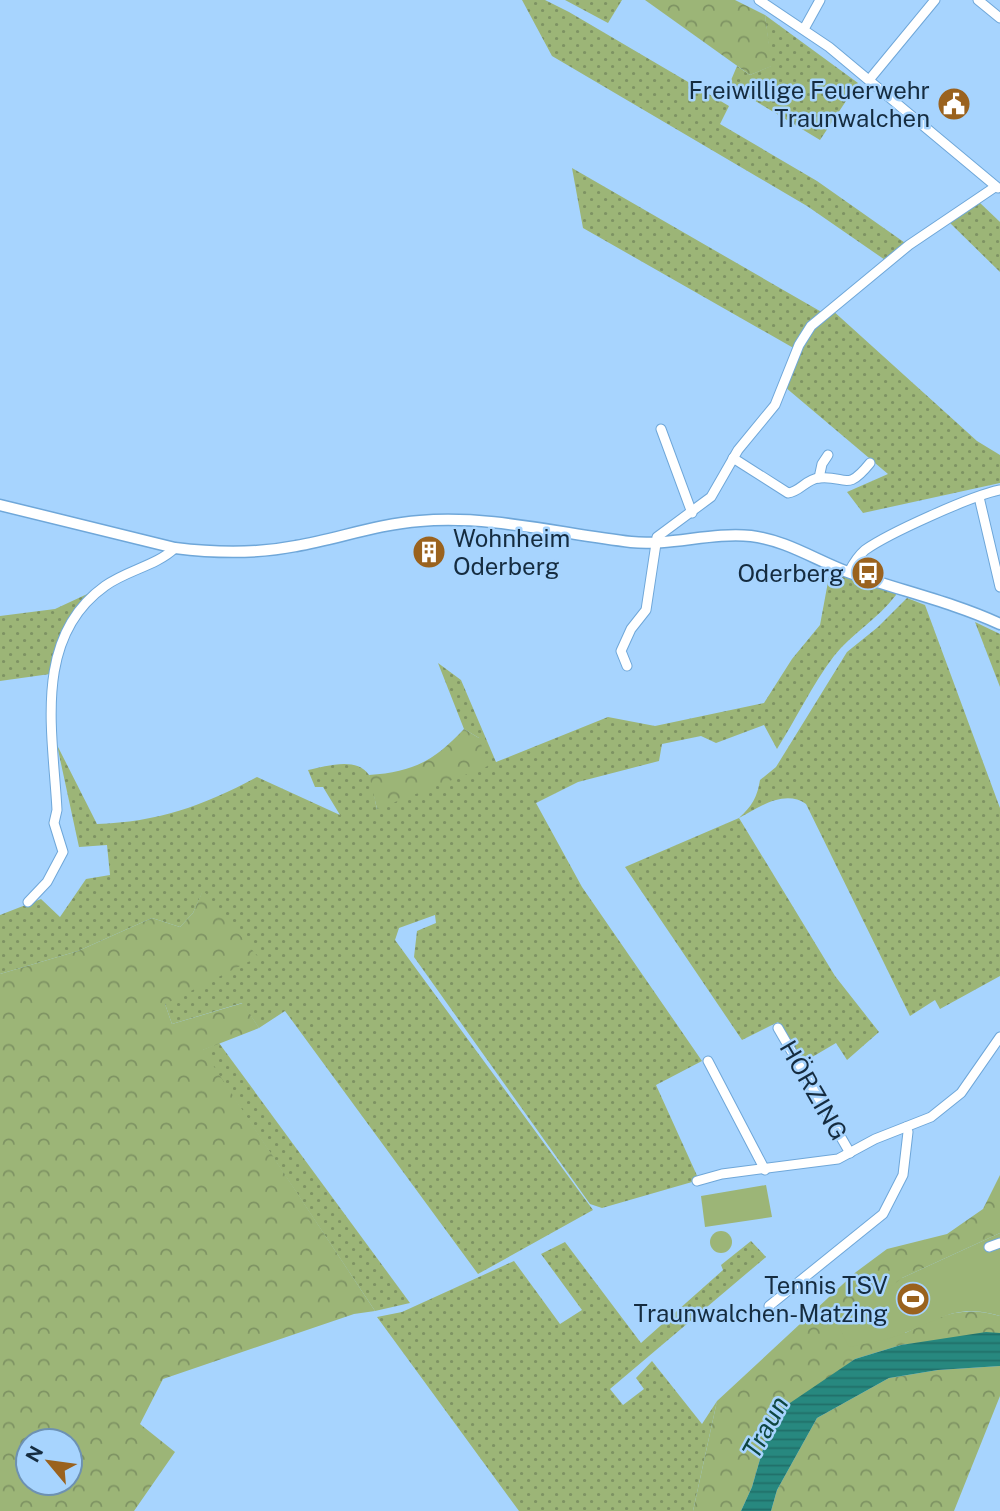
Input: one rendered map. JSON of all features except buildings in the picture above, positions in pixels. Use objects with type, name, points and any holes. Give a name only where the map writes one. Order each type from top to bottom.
[{"type":"main road","points":[[0,505],[175,548],[252,552],[294,547],[393,524],[445,520],[552,528],[656,544],[725,536],[761,538],[849,572],[943,600],[1000,624]]},
{"type":"street","points":[[627,666],[621,651],[631,629],[646,610],[656,544],[663,531],[711,497],[733,458],[770,412],[784,386],[802,338],[825,313],[909,245],[998,188],[869,80],[804,29],[759,0]]},
{"type":"street","points":[[804,29],[820,0]]},
{"type":"street","points":[[869,80],[935,0]]},
{"type":"street","points":[[978,0],[1000,18]]},
{"type":"street","points":[[662,429],[692,513]]},
{"type":"street","points":[[819,478],[821,464],[828,455]]},
{"type":"street","points":[[733,458],[782,492],[793,493],[819,478],[847,482],[862,473],[870,463]]},
{"type":"street","points":[[849,572],[857,558],[868,548],[1000,490]]},
{"type":"street","points":[[979,497],[1000,587]]},
{"type":"street","points":[[28,902],[47,882],[63,852],[54,824],[57,810],[50,690],[59,645],[87,601],[116,579],[165,558],[175,548]]},
{"type":"street","name":"HÖRZING","points":[[778,1028],[850,1153]]},
{"type":"street","name":"HÖRZING","points":[[697,1181],[722,1174],[813,1164],[850,1153],[941,1112],[953,1101],[1000,1037]]},
{"type":"street","points":[[708,1061],[765,1170]]},
{"type":"street","points":[[769,1306],[883,1214],[903,1175],[906,1127]]},
{"type":"street","points":[[989,1247],[1000,1243]]},
{"type":"green space","points":[[522,0],[545,0],[569,12],[729,106],[720,124],[817,181],[908,245],[888,262],[807,206],[552,56]]},
{"type":"green space","points":[[565,0],[622,0],[608,23]]},
{"type":"green space","points":[[645,0],[735,0],[765,15],[772,66],[750,75]]},
{"type":"green space","points":[[765,15],[858,83],[820,140],[729,85],[737,66],[750,75],[771,66]]},
{"type":"green space","points":[[572,168],[825,314],[831,309],[977,441],[1000,455],[1000,483],[863,513],[847,492],[888,474],[785,387],[797,350],[583,228]]},
{"type":"green space","points":[[978,201],[1000,222],[1000,272],[947,220]]},
{"type":"green space","points":[[830,571],[855,580],[854,584],[862,587],[865,582],[895,592],[896,595],[834,656],[777,749],[764,725],[716,743],[701,736],[662,744],[659,761],[578,782],[536,803],[582,887],[702,1061],[656,1085],[699,1180],[602,1208],[590,1204],[414,957],[417,931],[436,923],[435,915],[399,928],[395,940],[593,1210],[478,1274],[285,1011],[259,1028],[242,1003],[172,1024],[165,1004],[203,891],[193,913],[180,927],[152,918],[78,951],[0,974],[0,915],[41,899],[60,917],[86,879],[110,875],[107,845],[79,847],[57,745],[97,824],[140,820],[180,811],[257,777],[340,815],[323,787],[315,787],[308,770],[340,764],[356,766],[369,775],[377,809],[479,738],[464,729],[438,663],[461,680],[496,762],[608,717],[655,726],[764,703],[792,659],[820,625]]},
{"type":"green space","points":[[98,589],[62,634],[50,674],[0,681],[0,616],[55,609]]},
{"type":"green space","points":[[907,598],[925,605],[1000,808],[1000,976],[940,1009],[935,1000],[910,1016],[806,804],[789,798],[781,799],[739,818],[753,801],[760,780],[776,767],[847,652],[878,627]]},
{"type":"green space","points":[[975,622],[1000,634],[1000,687]]},
{"type":"green space","points":[[464,729],[479,738],[488,766],[377,809],[369,775],[398,771],[422,763],[443,749]]},
{"type":"green space","points":[[739,818],[835,976],[879,1032],[847,1060],[836,1043],[802,1063],[778,1022],[742,1040],[625,867]]},
{"type":"green space","points":[[203,890],[258,957],[165,1004],[172,1024],[243,1003],[259,1028],[203,1050],[375,1311],[354,1314],[163,1379],[140,1424],[175,1452],[134,1511],[0,1511],[0,974],[78,951],[152,918],[180,927],[193,913]]},
{"type":"green space","points":[[219,1043],[410,1303],[375,1311],[202,1050]]},
{"type":"green space","points":[[1000,1175],[1000,1233],[902,1278],[905,1333],[940,1317],[974,1312],[1000,1316],[1000,1333],[901,1345],[855,1359],[779,1415],[767,1435],[752,1487],[741,1511],[693,1511],[717,1401],[856,1272],[887,1249],[947,1234],[983,1209]]},
{"type":"green space","points":[[766,1185],[772,1217],[705,1227],[701,1196]]},
{"type":"green space","points":[[721,1231],[729,1234],[732,1242],[729,1250],[721,1253],[713,1250],[710,1242],[713,1234]]},
{"type":"green space","name":"Tennis TSV Traunwalchen-Matzing","points":[[1000,1233],[1000,1316],[973,1311],[952,1314],[893,1337],[849,1347],[839,1327],[902,1278]]},
{"type":"green space","points":[[751,1241],[766,1257],[610,1389],[623,1405],[644,1389],[636,1378],[652,1361],[702,1424],[717,1401],[693,1511],[519,1511],[377,1317],[402,1312],[514,1261],[560,1324],[582,1310],[541,1254],[565,1242],[641,1343],[723,1270],[721,1265]]},
{"type":"green space","points":[[1000,1366],[1000,1396],[954,1511],[771,1511],[777,1490],[817,1418],[889,1378],[938,1370]]},
{"type":"shaded area","points":[[986,1332],[1000,1333],[1000,1366],[938,1370],[889,1378],[817,1418],[777,1490],[771,1511],[741,1511],[752,1487],[767,1435],[784,1407],[855,1359],[901,1345]]},
{"type":"place","name":"Freiwillige Feuerwehr Traunwalchen","points":[[954,104]]},
{"type":"place","name":"Wohnheim Oderberg","points":[[429,552]]},
{"type":"place","name":"Oderberg","points":[[868,573]]},
{"type":"place","name":"Tennis TSV Traunwalchen-Matzing","points":[[913,1299]]},
{"type":"water label","name":"Traun","points":[[765,1427]]}]
